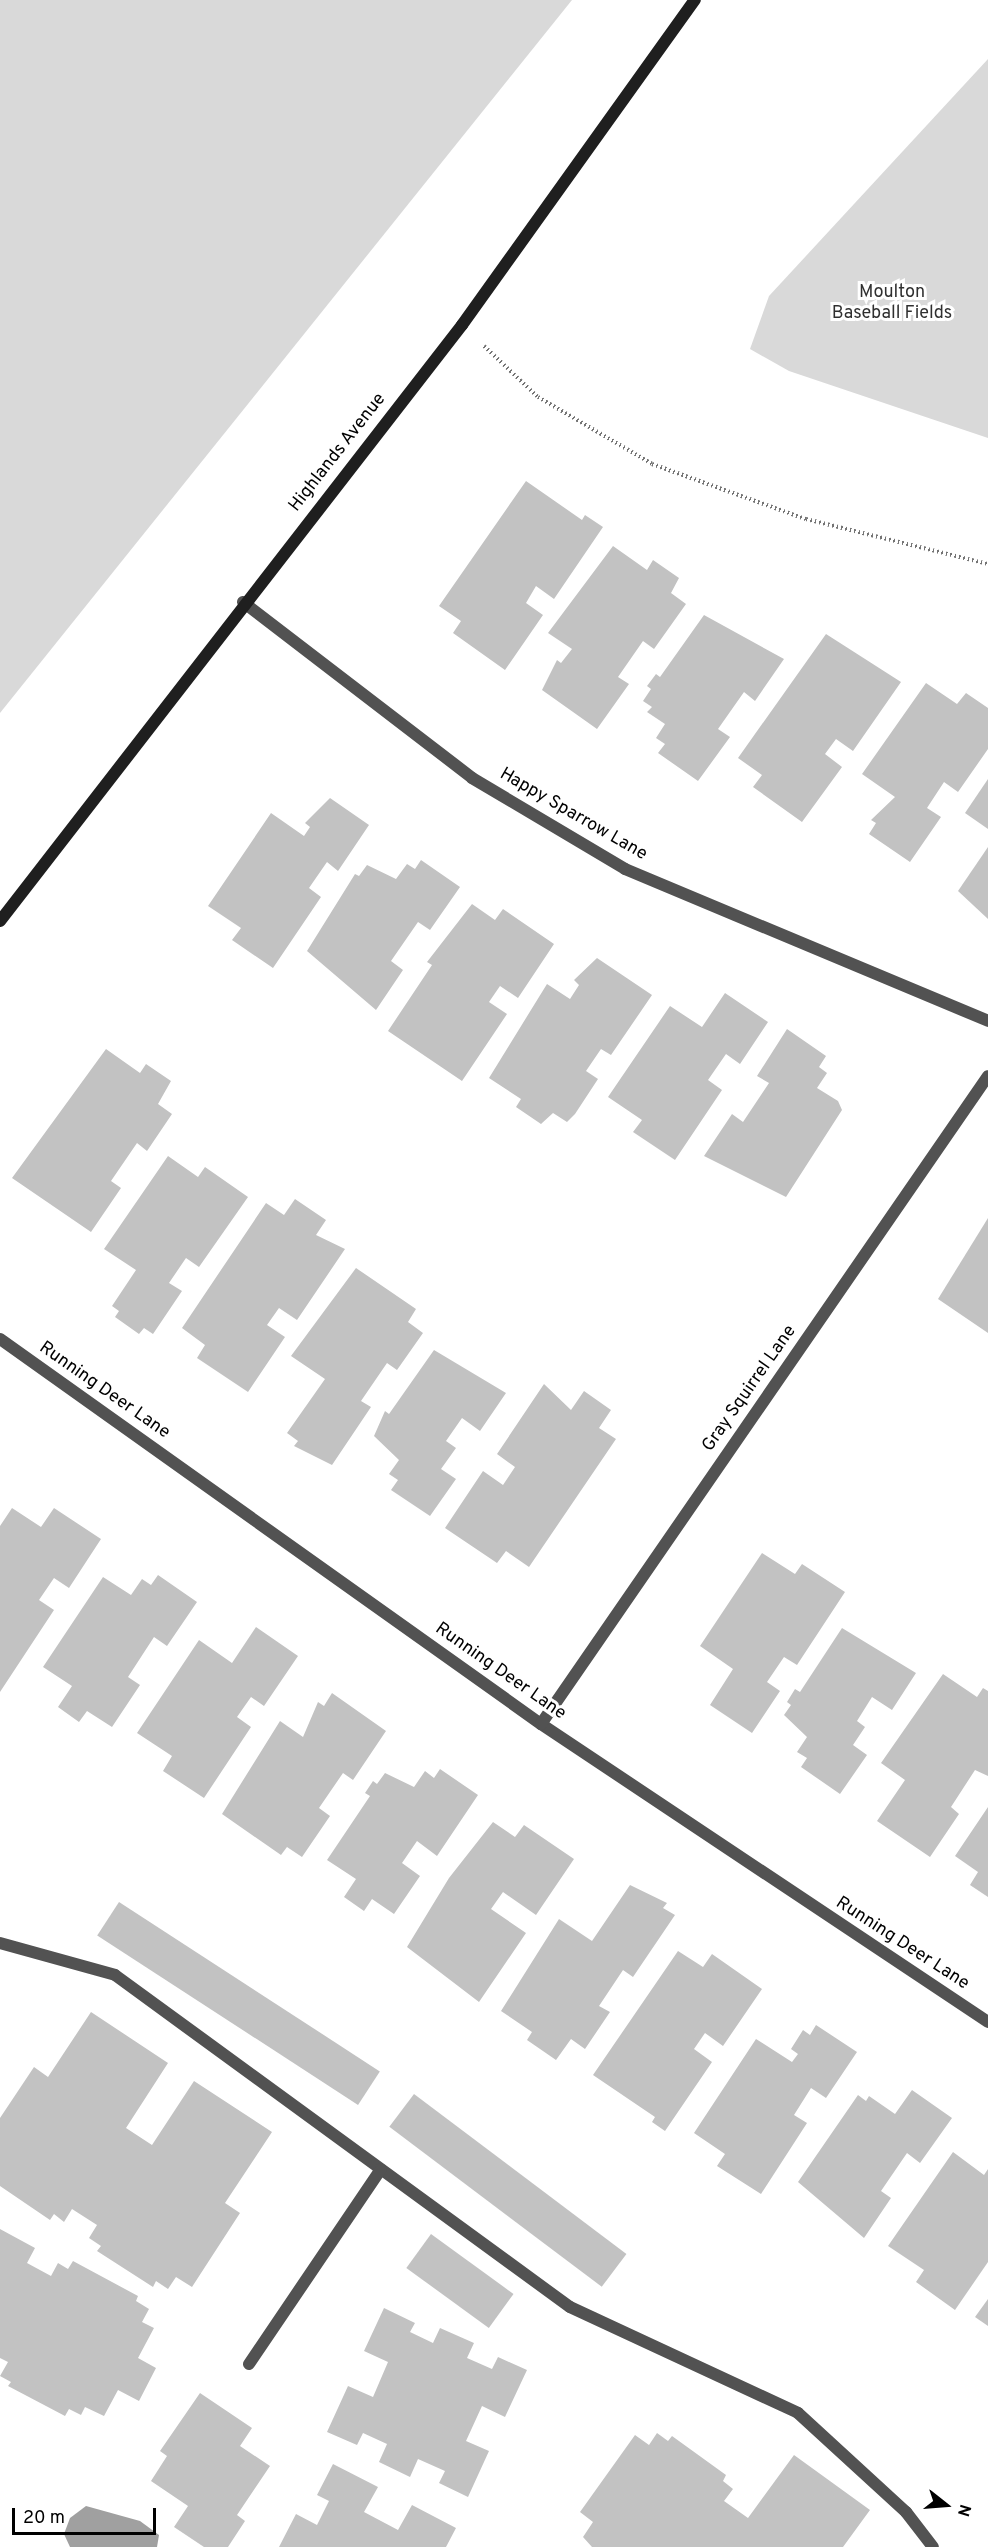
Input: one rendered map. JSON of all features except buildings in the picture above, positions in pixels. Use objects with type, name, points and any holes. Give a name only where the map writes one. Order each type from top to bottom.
[{"type":"main road","name":"Highlands Avenue","points":[[0,921],[243,603],[462,325],[695,0]]},
{"type":"street","name":"Happy Sparrow Lane","points":[[243,603],[472,778],[625,869],[988,1021]]},
{"type":"street","name":"Gray Squirrel Lane","points":[[541,1724],[988,1076]]},
{"type":"street","name":"Running Deer Lane","points":[[0,1339],[541,1724],[988,2022]]},
{"type":"street","points":[[0,1943],[115,1975],[570,2307],[798,2413],[906,2511],[933,2547]]},
{"type":"street","points":[[249,2364],[381,2169]]},
{"type":"path","points":[[462,325],[538,397],[652,464],[806,519],[988,564]]},
{"type":"green space","points":[[0,0],[572,0],[0,713]]},
{"type":"green space","name":"Moulton Baseball Fields","points":[[988,59],[988,438],[789,371],[750,349],[769,296]]},
{"type":"shaded area","points":[[86,2506],[140,2521],[159,2535],[157,2547],[70,2547],[64,2534],[70,2518]]}]
